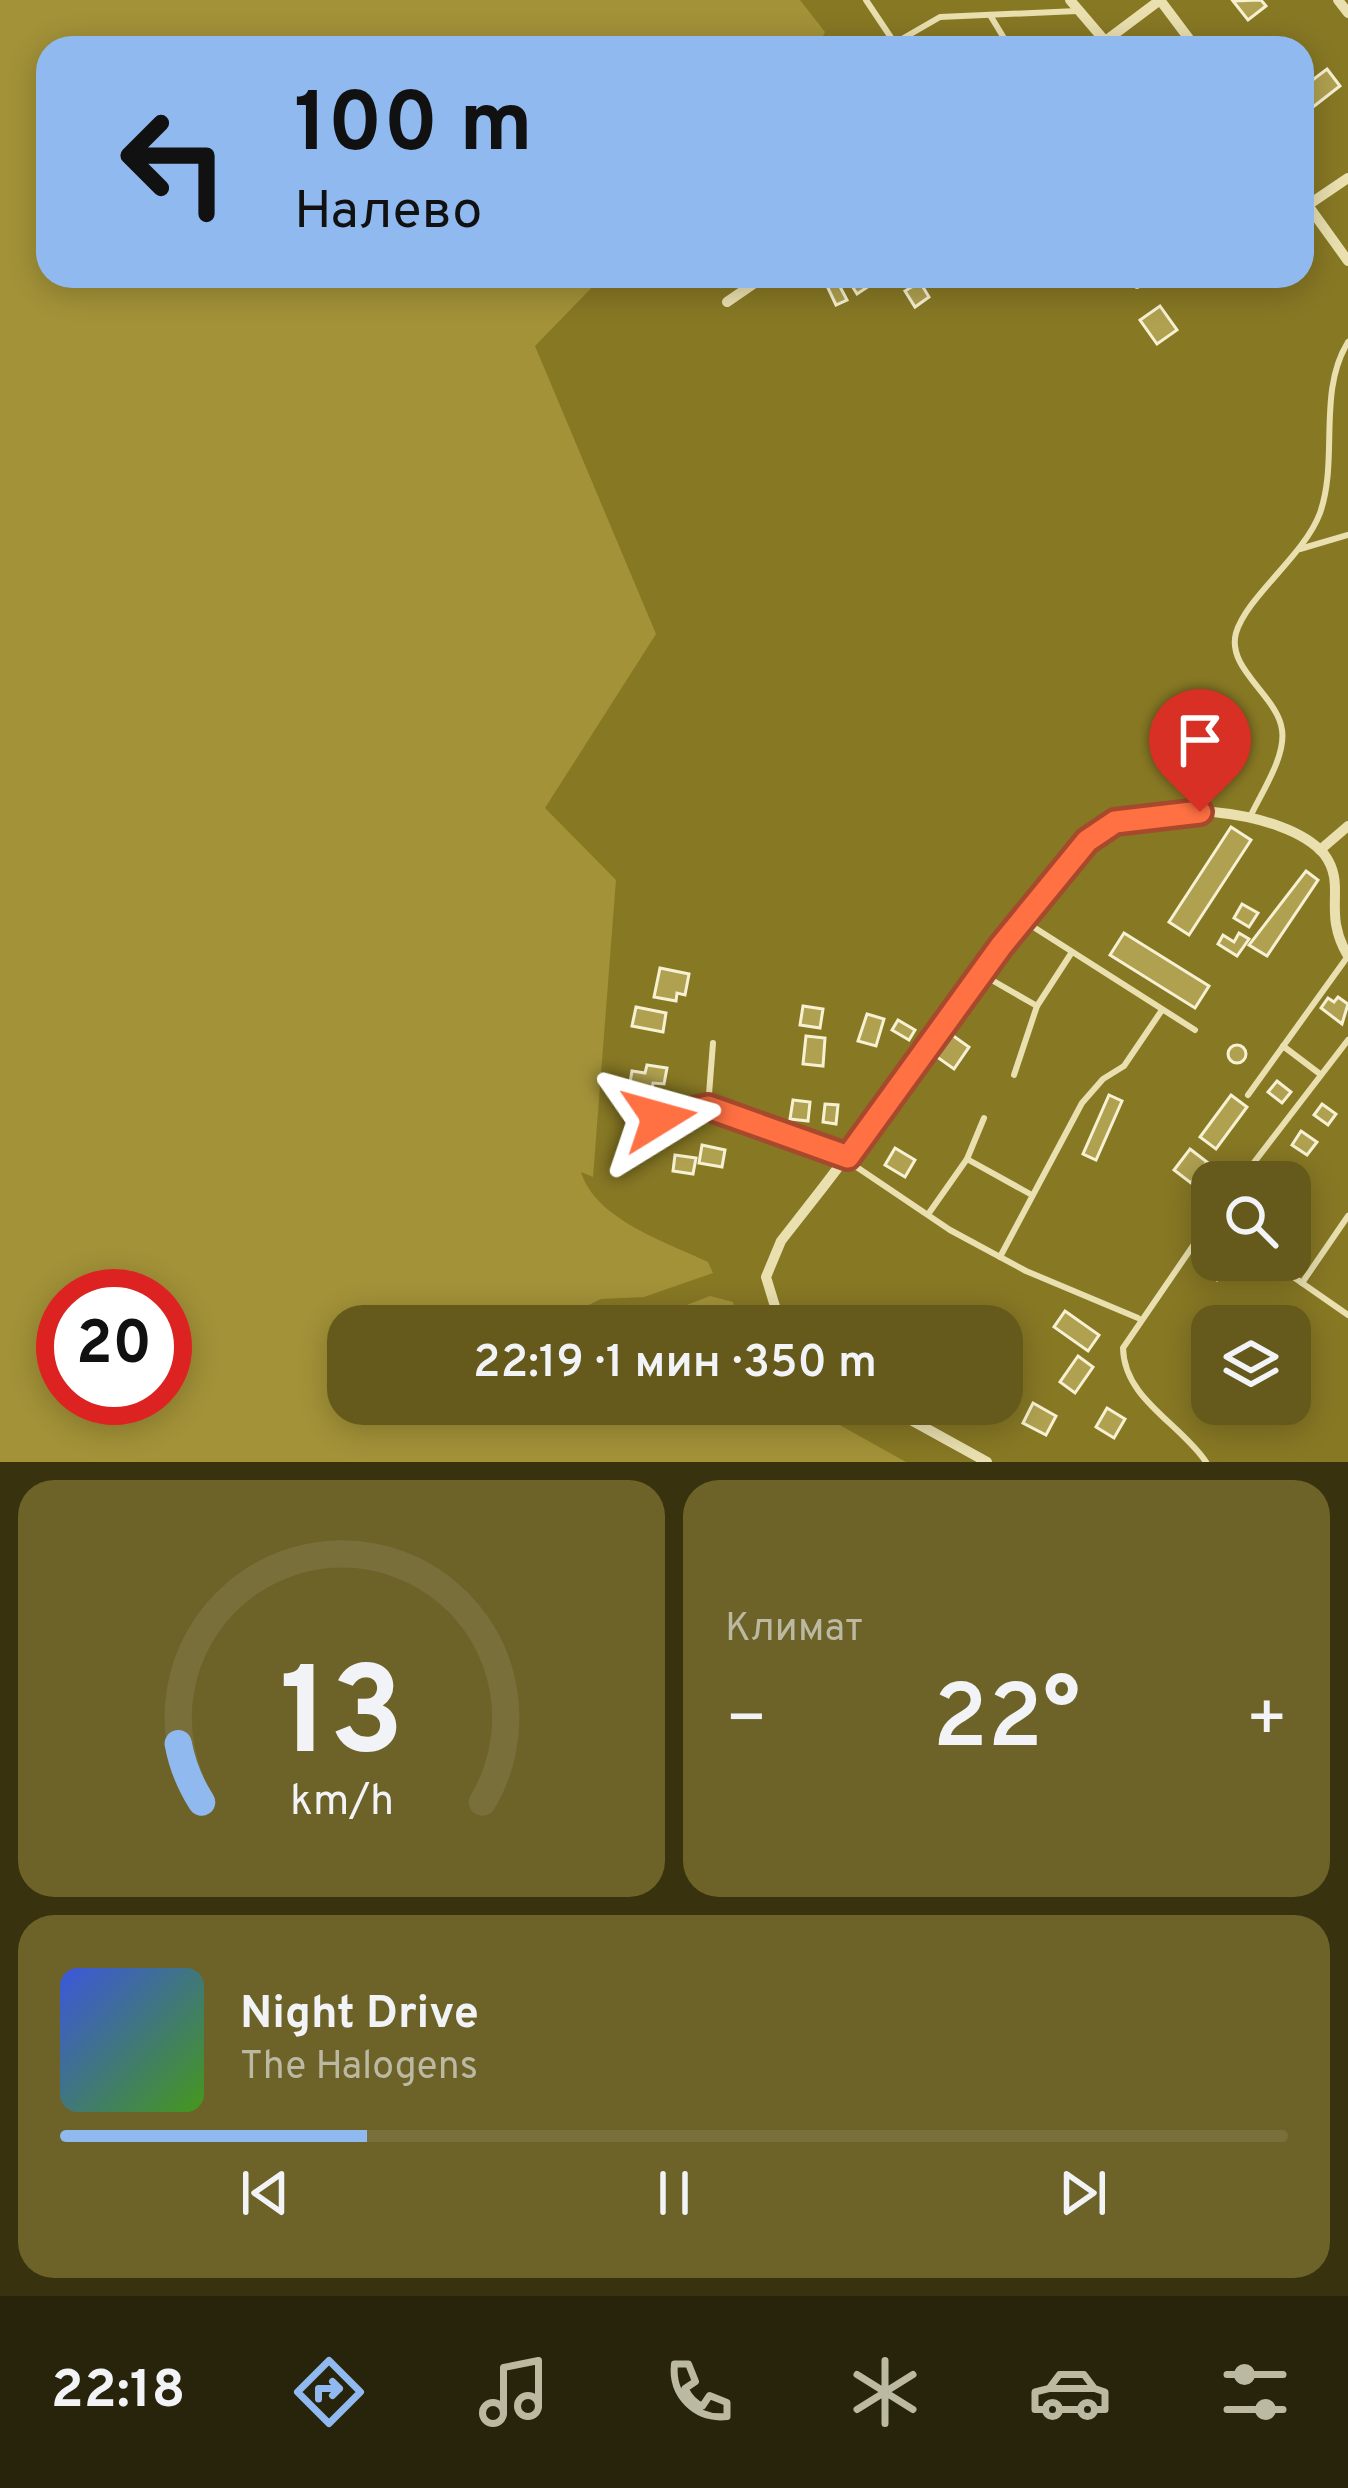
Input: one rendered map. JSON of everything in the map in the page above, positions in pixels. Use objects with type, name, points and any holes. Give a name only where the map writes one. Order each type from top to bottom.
[{"type":"street","points":[[1070,0],[1094,36]]},
{"type":"street","points":[[1112,36],[1160,0],[1187,36]]},
{"type":"street","points":[[1338,0],[1348,13]]},
{"type":"street","points":[[1314,196],[1348,178]]},
{"type":"street","points":[[1314,214],[1348,261]]},
{"type":"street","points":[[727,302],[747,288]]},
{"type":"street","points":[[772,1305],[767,1295],[770,1260],[1022,919],[1100,828],[1160,815],[1252,815],[1294,831],[1321,850],[1336,874],[1332,920],[1348,956]]},
{"type":"street","points":[[1321,850],[1348,826]]},
{"type":"street","points":[[920,1425],[987,1462]]},
{"type":"lane","points":[[866,0],[890,36]]},
{"type":"lane","points":[[912,36],[940,17],[1078,11]]},
{"type":"lane","points":[[990,15],[1003,36]]},
{"type":"lane","points":[[1252,815],[1280,750],[1282,729],[1238,655],[1236,633],[1300,549],[1320,513],[1335,379],[1348,342]]},
{"type":"lane","points":[[1300,549],[1348,535]]},
{"type":"lane","points":[[1022,919],[1196,1030]]},
{"type":"lane","points":[[1014,1075],[1037,1006],[1072,952]]},
{"type":"lane","points":[[1248,1095],[1348,956]]},
{"type":"lane","points":[[980,974],[1037,1006]]},
{"type":"lane","points":[[1000,1257],[1082,1103],[1102,1079],[1124,1066],[1162,1010]]},
{"type":"lane","points":[[1255,1161],[1348,1040]]},
{"type":"lane","points":[[708,1107],[713,1043]]},
{"type":"lane","points":[[1283,1046],[1320,1074]]},
{"type":"lane","points":[[659,1118],[708,1107],[848,1157],[1000,1257],[1138,1318]]},
{"type":"lane","points":[[929,1214],[967,1159],[984,1118]]},
{"type":"lane","points":[[967,1159],[1034,1196]]},
{"type":"lane","points":[[1301,1283],[1348,1216]]},
{"type":"lane","points":[[1191,1247],[1138,1318],[1123,1348],[1129,1379],[1206,1462]]},
{"type":"lane","points":[[1298,1281],[1348,1316]]},
{"type":"shaded area","points":[[0,0],[800,0],[825,32],[823,36],[36,36],[36,288],[591,288],[535,346],[656,634],[545,808],[616,880],[593,1177],[581,1172],[589,1189],[616,1216],[708,1262],[713,1273],[644,1297],[601,1299],[589,1305],[327,1305],[327,1425],[840,1425],[906,1462],[0,1462]]},
{"type":"shaded area","points":[[710,1296],[734,1305],[687,1305]]},
{"type":"building","points":[[1261,0],[1266,6],[1248,20],[1233,1]]},
{"type":"building","points":[[1327,69],[1340,86],[1314,106],[1314,79]]},
{"type":"building","points":[[828,288],[841,288],[847,300],[836,305]]},
{"type":"building","points":[[924,288],[929,297],[915,307],[905,291]]},
{"type":"building","points":[[1160,306],[1177,330],[1157,344],[1140,320]]},
{"type":"building","points":[[1231,827],[1251,840],[1189,935],[1169,922]]},
{"type":"building","points":[[1306,871],[1318,880],[1267,956],[1249,945]]},
{"type":"building","points":[[1242,904],[1258,913],[1249,927],[1234,918]]},
{"type":"building","points":[[1124,933],[1209,986],[1195,1008],[1110,955]]},
{"type":"building","points":[[1239,933],[1249,939],[1237,956],[1218,944],[1223,935],[1234,942]]},
{"type":"building","points":[[660,968],[689,974],[685,995],[677,993],[676,1001],[654,997]]},
{"type":"building","points":[[1338,997],[1348,1004],[1342,1024],[1321,1008],[1328,998],[1334,1002]]},
{"type":"building","points":[[803,1006],[823,1009],[820,1028],[800,1025]]},
{"type":"building","points":[[636,1007],[666,1013],[663,1032],[632,1026]]},
{"type":"building","points":[[867,1014],[884,1019],[876,1046],[858,1041]]},
{"type":"building","points":[[898,1020],[915,1030],[909,1040],[892,1030]]},
{"type":"building","points":[[952,1035],[969,1047],[954,1069],[937,1057]]},
{"type":"building","points":[[806,1036],[825,1038],[823,1066],[803,1064]]},
{"type":"building","points":[[1237,1045],[1246,1054],[1237,1063],[1228,1054]]},
{"type":"building","points":[[647,1065],[667,1068],[664,1084],[653,1083],[650,1098],[628,1094],[632,1071],[645,1073]]},
{"type":"building","points":[[1277,1081],[1291,1092],[1282,1103],[1268,1092]]},
{"type":"building","points":[[1109,1095],[1122,1101],[1096,1160],[1083,1154]]},
{"type":"building","points":[[1231,1095],[1247,1107],[1216,1149],[1200,1137]]},
{"type":"building","points":[[793,1100],[810,1102],[808,1121],[790,1119]]},
{"type":"building","points":[[825,1104],[838,1105],[836,1124],[823,1122]]},
{"type":"building","points":[[1322,1104],[1336,1114],[1328,1125],[1314,1115]]},
{"type":"building","points":[[1301,1131],[1317,1142],[1307,1155],[1292,1145]]},
{"type":"building","points":[[702,1145],[725,1150],[722,1167],[699,1163]]},
{"type":"building","points":[[895,1148],[915,1160],[905,1177],[885,1165]]},
{"type":"building","points":[[1190,1149],[1206,1161],[1191,1161],[1191,1183],[1174,1170]]},
{"type":"building","points":[[675,1155],[696,1158],[693,1174],[673,1171]]},
{"type":"building","points":[[1065,1311],[1099,1335],[1088,1351],[1054,1327]]},
{"type":"building","points":[[1078,1356],[1093,1367],[1075,1393],[1060,1382]]},
{"type":"building","points":[[1033,1403],[1056,1416],[1046,1435],[1023,1423]]},
{"type":"building","points":[[1107,1408],[1125,1419],[1114,1438],[1096,1427]]},
{"type":"route","points":[[659,1118],[682,1108],[708,1107],[848,1157],[1001,946],[1100,828],[1139,817],[1200,812]]}]
